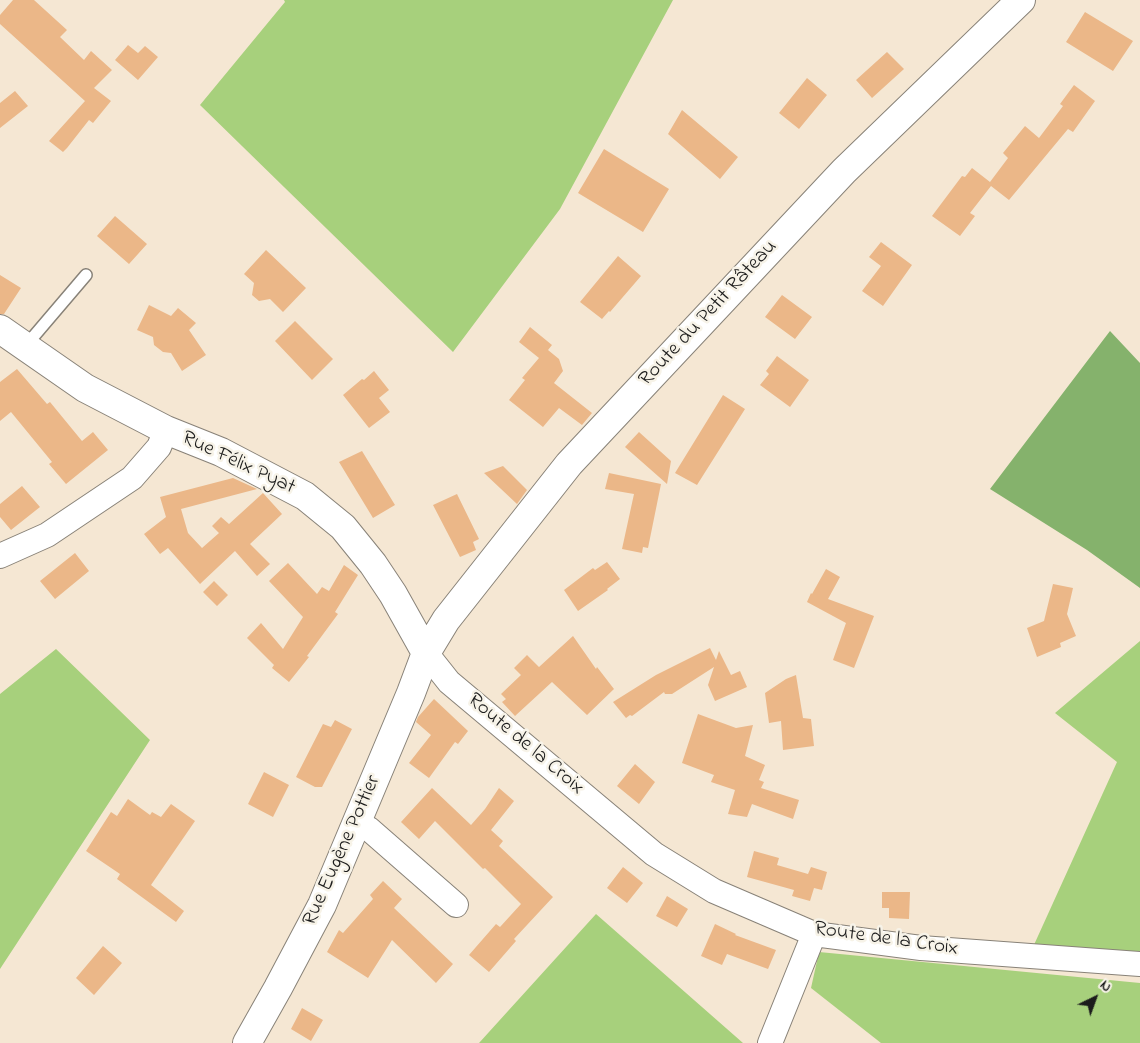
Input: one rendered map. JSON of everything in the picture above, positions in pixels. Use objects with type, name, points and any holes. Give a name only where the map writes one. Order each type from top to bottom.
[{"type":"street","name":"Route du Petit Râteau","points":[[426,653],[446,620],[569,464],[844,171],[1021,0]]},
{"type":"street","name":"Rue Félix Pyat","points":[[0,329],[85,388],[166,430],[221,452],[305,496],[343,527],[373,564],[393,594],[426,653]]},
{"type":"street","points":[[0,556],[47,535],[132,478],[159,447],[166,430]]},
{"type":"street","name":"Rue Eugène Pottier","points":[[247,1043],[322,905],[411,694],[426,653]]},
{"type":"street","name":"Route de la Croix","points":[[426,653],[449,682],[654,854],[714,891],[814,934],[921,948],[1140,964]]},
{"type":"street","points":[[357,822],[369,829],[456,905]]},
{"type":"street","points":[[770,1043],[814,934]]},
{"type":"lane","points":[[26,348],[86,275]]},
{"type":"green space","points":[[284,0],[673,0],[560,209],[453,352],[200,105],[285,2]]},
{"type":"green space","points":[[1110,331],[1140,363],[1140,588],[1087,550],[990,489]]},
{"type":"green space","points":[[1140,641],[1140,961],[1033,947],[1117,762],[1055,713]]},
{"type":"green space","points":[[56,649],[150,740],[0,969],[0,694]]},
{"type":"green space","points":[[596,914],[743,1043],[479,1043]]},
{"type":"green space","points":[[819,952],[1140,983],[1140,1043],[881,1043],[811,988]]},
{"type":"building","points":[[13,0],[34,0],[67,30],[60,37],[84,60],[91,51],[112,70],[94,88],[111,101],[93,123],[89,120],[63,152],[49,141],[85,101],[0,24],[0,15]]},
{"type":"building","points":[[1085,12],[1133,41],[1113,71],[1066,42]]},
{"type":"building","points":[[128,45],[138,53],[145,46],[158,57],[138,80],[115,60]]},
{"type":"building","points":[[887,52],[904,69],[872,98],[856,80]]},
{"type":"building","points":[[807,78],[827,95],[799,129],[779,113]]},
{"type":"building","points":[[1074,85],[1095,101],[1073,132],[1068,129],[1009,200],[991,186],[970,213],[975,216],[960,236],[932,216],[962,176],[965,177],[972,168],[990,182],[1008,158],[1003,153],[1025,126],[1039,138],[1063,106],[1060,104]]},
{"type":"building","points":[[15,91],[28,106],[0,128],[0,103]]},
{"type":"building","points":[[682,110],[738,157],[720,179],[668,134]]},
{"type":"building","points":[[604,149],[669,189],[643,232],[578,193]]},
{"type":"building","points":[[115,216],[147,244],[129,264],[97,236]]},
{"type":"building","points":[[881,242],[912,265],[883,306],[862,291],[881,266],[869,257]]},
{"type":"building","points":[[266,250],[306,288],[283,312],[270,299],[259,301],[252,295],[254,283],[244,274]]},
{"type":"building","points":[[618,256],[641,276],[602,319],[580,302]]},
{"type":"building","points":[[0,275],[21,288],[4,314],[0,314]]},
{"type":"building","points":[[782,295],[812,317],[795,339],[765,317]]},
{"type":"building","points":[[149,305],[171,316],[178,308],[196,323],[189,330],[206,355],[182,371],[171,353],[163,352],[154,345],[153,337],[137,330]]},
{"type":"building","points":[[295,321],[333,359],[312,380],[275,341]]},
{"type":"building","points":[[530,327],[552,345],[548,350],[559,359],[563,371],[554,383],[592,413],[582,425],[559,408],[543,427],[509,400],[525,380],[522,378],[539,358],[519,342]]},
{"type":"building","points":[[777,356],[809,380],[790,407],[760,385],[769,374],[766,371]]},
{"type":"building","points":[[17,369],[47,404],[50,402],[82,441],[93,432],[108,450],[66,484],[49,464],[52,462],[11,412],[0,421],[0,382]]},
{"type":"building","points":[[374,371],[389,390],[379,398],[390,412],[369,428],[343,395]]},
{"type":"building","points":[[723,395],[745,409],[697,485],[675,473]]},
{"type":"building","points":[[639,432],[671,461],[667,484],[625,447]]},
{"type":"building","points":[[362,451],[395,505],[373,518],[339,462]]},
{"type":"building","points":[[503,466],[527,490],[517,504],[484,473]]},
{"type":"building","points":[[609,473],[661,484],[648,548],[643,547],[642,553],[622,549],[634,494],[605,489]]},
{"type":"building","points":[[233,478],[257,489],[181,509],[188,533],[202,548],[219,533],[212,526],[221,517],[229,524],[263,493],[282,514],[250,544],[270,564],[257,576],[235,551],[200,584],[168,548],[160,554],[144,534],[166,517],[160,497]]},
{"type":"building","points":[[22,486],[40,507],[11,530],[0,517],[0,504]]},
{"type":"building","points":[[457,494],[479,539],[473,542],[476,550],[460,557],[433,505]]},
{"type":"building","points":[[75,553],[89,571],[55,599],[40,581]]},
{"type":"building","points":[[607,562],[620,579],[578,611],[564,590],[593,568],[595,570]]},
{"type":"building","points":[[288,563],[317,594],[322,587],[329,591],[344,565],[358,575],[335,612],[338,614],[307,656],[309,657],[289,682],[272,668],[274,665],[247,638],[261,623],[283,649],[303,617],[269,581]]},
{"type":"building","points":[[826,569],[840,577],[828,599],[874,616],[854,668],[833,660],[846,623],[807,602]]},
{"type":"building","points":[[214,581],[228,595],[217,606],[203,592]]},
{"type":"building","points":[[1053,584],[1073,588],[1067,614],[1076,636],[1060,643],[1061,647],[1037,657],[1027,628],[1044,621]]},
{"type":"building","points":[[573,636],[596,669],[597,667],[614,689],[587,715],[552,682],[515,716],[502,702],[506,699],[501,694],[521,675],[514,668],[527,655],[539,667]]},
{"type":"building","points":[[710,648],[716,660],[719,651],[731,675],[740,671],[747,687],[715,701],[708,685],[714,667],[672,694],[665,694],[664,692],[632,716],[630,715],[626,718],[613,702],[656,675]]},
{"type":"building","points":[[796,675],[803,718],[811,719],[814,746],[783,750],[781,721],[769,723],[765,693],[786,679]]},
{"type":"building","points":[[434,699],[468,731],[458,744],[455,742],[429,778],[409,763],[431,735],[416,722],[418,717]]},
{"type":"building","points":[[698,714],[736,728],[753,725],[745,756],[765,765],[759,780],[764,782],[761,788],[799,800],[793,819],[752,804],[747,817],[728,814],[735,790],[711,782],[714,775],[682,763]]},
{"type":"building","points":[[335,720],[352,729],[322,787],[315,787],[296,777],[323,724],[331,727]]},
{"type":"building","points":[[635,764],[655,782],[639,804],[617,786]]},
{"type":"building","points":[[264,772],[289,785],[273,817],[248,804]]},
{"type":"building","points":[[432,788],[471,825],[485,809],[499,788],[514,801],[491,830],[503,841],[499,846],[553,897],[514,939],[516,941],[489,972],[469,955],[496,924],[500,927],[521,904],[435,821],[419,839],[401,822]]},
{"type":"building","points":[[128,799],[150,815],[152,812],[161,817],[171,804],[195,821],[151,885],[184,911],[176,922],[117,879],[120,874],[86,851],[111,812],[117,816]]},
{"type":"building","points":[[754,851],[779,858],[777,865],[808,874],[811,867],[827,872],[822,890],[814,888],[810,901],[792,896],[794,890],[747,877]]},
{"type":"building","points":[[623,867],[643,883],[627,903],[607,888]]},
{"type":"building","points":[[383,881],[402,899],[394,908],[453,964],[436,983],[392,940],[368,978],[327,952],[339,930],[343,933],[373,899],[370,895]]},
{"type":"building","points":[[882,892],[910,892],[909,919],[889,918],[889,908],[882,908]]},
{"type":"building","points":[[667,896],[688,909],[677,927],[656,916]]},
{"type":"building","points":[[715,924],[735,935],[776,950],[768,969],[727,954],[722,965],[701,956]]},
{"type":"building","points":[[103,946],[122,963],[94,995],[76,978]]},
{"type":"building","points":[[302,1008],[323,1020],[311,1041],[291,1029]]}]
